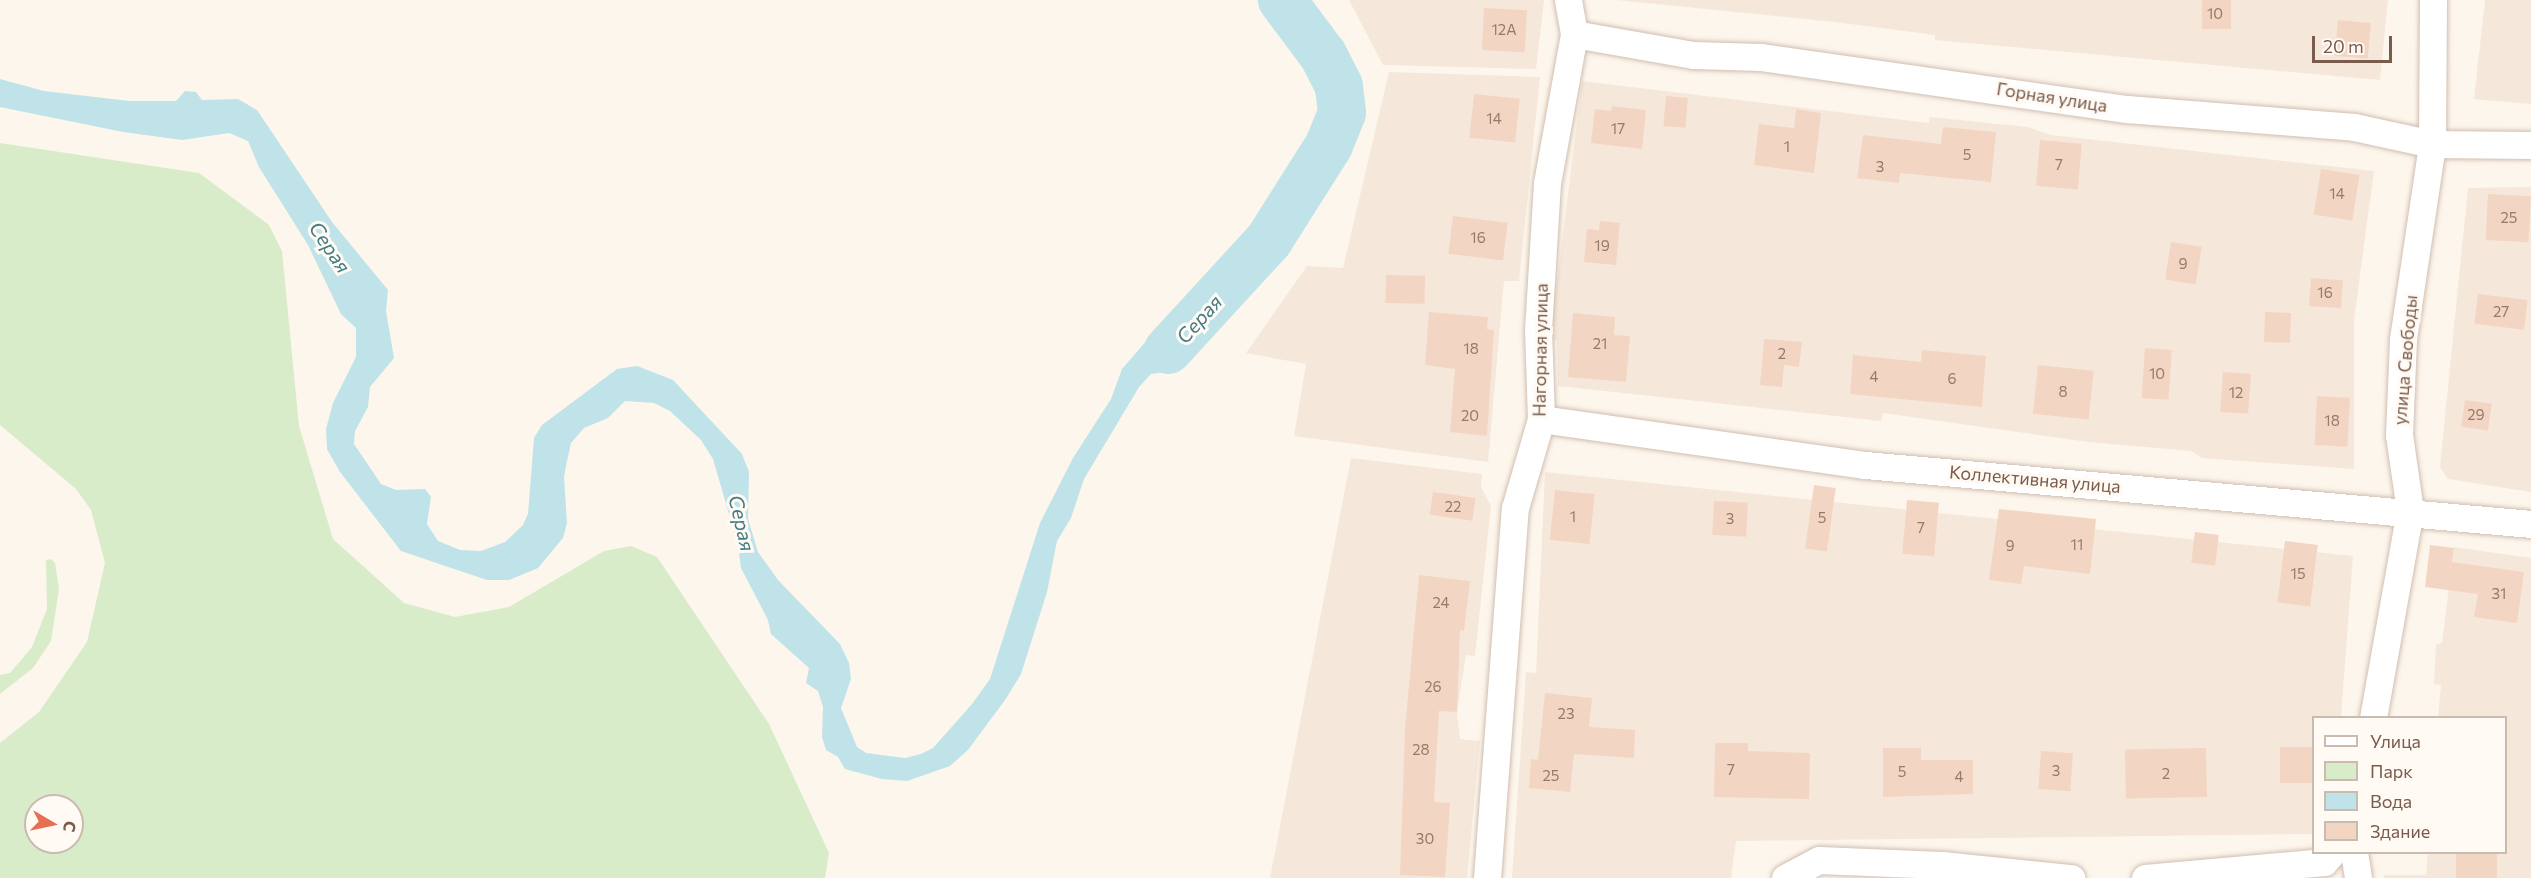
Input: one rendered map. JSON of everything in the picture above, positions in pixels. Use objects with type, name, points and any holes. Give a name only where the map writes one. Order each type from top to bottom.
[{"type":"street","name":"Нагорная улица","points":[[1487,878],[1515,508],[1541,419],[1538,330],[1547,183],[1574,34],[1568,0]]},
{"type":"street","name":"улица Свободы","points":[[2373,716],[2410,511],[2399,435],[2403,339],[2432,144],[2433,0]]},
{"type":"street","name":"Горная улица","points":[[1574,34],[1693,55],[1795,62],[2127,109],[2354,127],[2432,144],[2531,145]]},
{"type":"street","name":"Коллективная улица","points":[[1541,419],[1865,465],[2410,511],[2531,524]]},
{"type":"street","points":[[2145,878],[2324,862],[2331,854]]},
{"type":"street","points":[[2354,854],[2358,878]]},
{"type":"street","points":[[1785,878],[1819,860],[1942,865],[2071,878]]},
{"type":"shaded area","points":[[1349,0],[1544,0],[1536,69],[1383,65]]},
{"type":"shaded area","points":[[1617,0],[2388,0],[2380,80],[1935,40],[1935,35],[1835,22]]},
{"type":"shaded area","points":[[2485,0],[2531,0],[2531,104],[2474,99]]},
{"type":"shaded area","points":[[1389,72],[1540,77],[1519,281],[1504,281],[1488,462],[1294,436],[1306,364],[1246,353],[1307,266],[1343,268]]},
{"type":"shaded area","points":[[1582,81],[1929,123],[1930,117],[2028,127],[2051,135],[2374,171],[2354,320],[2354,469],[2202,458],[2191,451],[2088,442],[1883,413],[1881,421],[1558,386],[1557,340],[1550,339]]},
{"type":"shaded area","points":[[2531,187],[2531,492],[2448,479],[2440,467],[2468,188]]},
{"type":"shaded area","points":[[1351,458],[1482,474],[1481,487],[1491,506],[1475,656],[1466,655],[1457,712],[1460,739],[1480,741],[1467,878],[1270,878]]},
{"type":"shaded area","points":[[1545,472],[2353,556],[2341,716],[2312,716],[2312,834],[1736,841],[1731,878],[1512,878],[1526,672],[1536,673]]},
{"type":"shaded area","points":[[2454,547],[2531,558],[2531,878],[2384,878],[2384,875],[2426,875],[2428,854],[2507,854],[2507,716],[2438,716],[2441,685],[2434,684],[2436,644],[2442,643]]},
{"type":"green space","points":[[0,143],[199,173],[269,225],[282,251],[299,426],[333,539],[404,603],[455,617],[509,607],[604,551],[631,546],[657,557],[769,724],[829,853],[825,878],[0,878],[0,743],[39,712],[87,642],[105,563],[91,510],[76,489],[0,425]]},
{"type":"green space","points":[[51,559],[55,563],[59,589],[51,641],[33,668],[0,694],[0,675],[10,673],[32,647],[47,609],[46,560]]},
{"type":"water","points":[[0,79],[44,91],[129,101],[176,101],[185,91],[196,92],[202,100],[238,99],[257,110],[332,222],[388,290],[386,311],[394,358],[370,387],[368,407],[355,431],[354,444],[381,484],[396,490],[425,489],[431,497],[427,524],[438,541],[460,550],[481,551],[505,542],[523,525],[528,514],[534,438],[542,425],[617,369],[637,366],[673,380],[742,454],[749,472],[748,519],[758,552],[778,580],[840,644],[849,663],[851,679],[841,708],[857,747],[866,753],[905,758],[921,754],[933,748],[972,704],[990,679],[1040,523],[1073,458],[1111,399],[1122,369],[1148,339],[1167,336],[1203,295],[1221,307],[1170,371],[1151,374],[1139,387],[1084,479],[1071,518],[1057,541],[1047,592],[1021,674],[1005,700],[968,750],[950,766],[907,781],[882,779],[845,769],[838,757],[826,750],[822,737],[823,707],[818,691],[806,683],[809,668],[771,634],[768,620],[741,568],[738,545],[713,459],[701,440],[670,411],[654,403],[625,401],[608,418],[584,428],[571,443],[564,477],[567,523],[563,538],[538,568],[509,580],[487,580],[401,551],[340,472],[327,449],[326,429],[333,403],[356,357],[356,328],[341,314],[308,245],[259,167],[248,141],[229,133],[182,140],[123,132],[0,107]]},
{"type":"building","points":[[2202,0],[2231,0],[2231,29],[2202,29]]},
{"type":"building","points":[[1484,8],[1527,10],[1525,52],[1482,50]]},
{"type":"building","points":[[2338,20],[2371,23],[2368,59],[2335,56]]},
{"type":"building","points":[[1474,94],[1520,99],[1515,143],[1469,138]]},
{"type":"building","points":[[1666,96],[1688,98],[1685,128],[1663,126]]},
{"type":"building","points":[[1612,106],[1646,110],[1642,149],[1591,143],[1595,109],[1611,111]]},
{"type":"building","points":[[1796,109],[1821,113],[1814,173],[1754,165],[1759,124],[1794,128]]},
{"type":"building","points":[[1943,127],[1996,132],[1991,182],[1900,173],[1899,183],[1857,178],[1863,135],[1941,144]]},
{"type":"building","points":[[2040,140],[2082,144],[2078,189],[2036,186]]},
{"type":"building","points":[[2321,169],[2360,175],[2352,221],[2314,214]]},
{"type":"building","points":[[2488,194],[2531,196],[2529,242],[2486,240]]},
{"type":"building","points":[[1453,216],[1508,223],[1503,260],[1448,254]]},
{"type":"building","points":[[1600,221],[1620,223],[1616,265],[1584,262],[1587,229],[1599,230]]},
{"type":"building","points":[[2171,242],[2202,247],[2196,284],[2165,280]]},
{"type":"building","points":[[1386,275],[1425,276],[1425,304],[1386,303]]},
{"type":"building","points":[[2311,278],[2343,280],[2341,308],[2309,306]]},
{"type":"building","points":[[2478,294],[2528,300],[2524,330],[2474,324]]},
{"type":"building","points":[[1429,312],[1488,317],[1487,329],[1494,330],[1487,436],[1450,432],[1455,369],[1425,365]]},
{"type":"building","points":[[2265,312],[2291,313],[2290,343],[2264,342]]},
{"type":"building","points":[[1573,313],[1615,317],[1614,335],[1630,336],[1626,382],[1568,377]]},
{"type":"building","points":[[1764,339],[1802,342],[1799,367],[1784,365],[1782,387],[1760,385]]},
{"type":"building","points":[[2145,348],[2172,350],[2168,400],[2142,398]]},
{"type":"building","points":[[1922,350],[1986,356],[1982,407],[1850,394],[1853,355],[1921,362]]},
{"type":"building","points":[[2038,365],[2094,371],[2089,420],[2033,414]]},
{"type":"building","points":[[2223,372],[2251,374],[2248,414],[2220,412]]},
{"type":"building","points":[[2317,396],[2350,398],[2347,447],[2314,445]]},
{"type":"building","points":[[2465,400],[2492,404],[2488,430],[2461,427]]},
{"type":"building","points":[[1814,485],[1836,488],[1827,551],[1805,548]]},
{"type":"building","points":[[1555,490],[1595,494],[1590,544],[1550,540]]},
{"type":"building","points":[[1433,492],[1476,498],[1472,521],[1430,515]]},
{"type":"building","points":[[1907,500],[1939,503],[1934,557],[1902,554]]},
{"type":"building","points":[[1714,501],[1748,503],[1746,537],[1712,535]]},
{"type":"building","points":[[1999,509],[2096,519],[2090,574],[2024,566],[2021,584],[1989,580]]},
{"type":"building","points":[[2195,532],[2219,535],[2215,566],[2191,563]]},
{"type":"building","points":[[2285,541],[2318,545],[2310,607],[2277,603]]},
{"type":"building","points":[[2430,545],[2454,548],[2452,562],[2524,572],[2517,623],[2474,617],[2478,594],[2425,587]]},
{"type":"building","points":[[1419,575],[1470,581],[1464,631],[1460,630],[1457,712],[1439,711],[1434,802],[1450,803],[1445,877],[1400,875],[1405,729]]},
{"type":"building","points":[[1545,693],[1592,698],[1589,727],[1635,730],[1634,758],[1574,754],[1570,792],[1529,788],[1531,759],[1538,760]]},
{"type":"building","points":[[1715,743],[1748,743],[1748,751],[1810,753],[1809,799],[1714,797]]},
{"type":"building","points":[[2280,747],[2312,747],[2312,783],[2280,783]]},
{"type":"building","points":[[1883,748],[1921,748],[1921,760],[1973,760],[1973,794],[1883,797]]},
{"type":"building","points":[[2206,748],[2207,797],[2126,798],[2125,749]]},
{"type":"building","points":[[2041,751],[2073,753],[2070,791],[2038,789]]},
{"type":"building","points":[[2456,854],[2497,854],[2497,878],[2456,878]]},
{"type":"waterway","name":"Серая","points":[[1168,350],[1269,240],[1329,145],[1342,112],[1339,86],[1323,55],[1282,0]]}]
